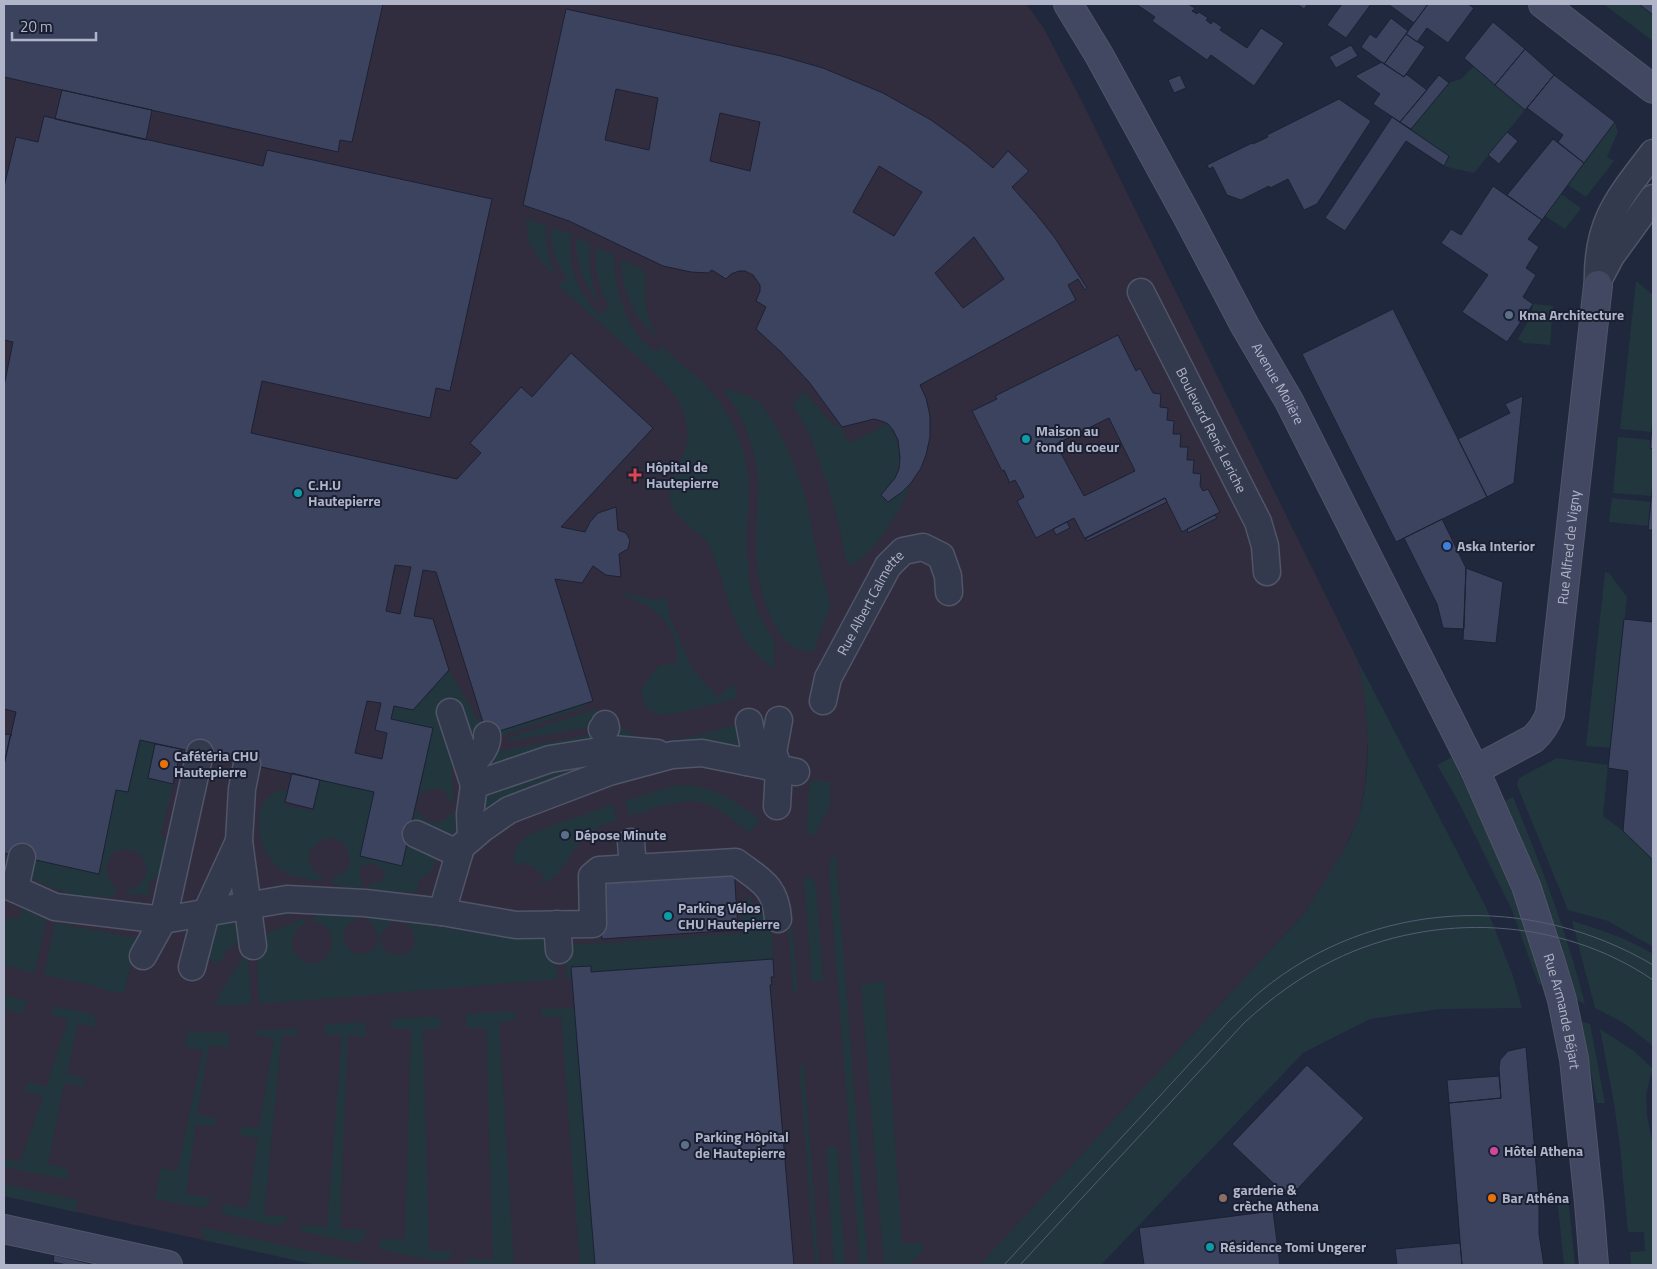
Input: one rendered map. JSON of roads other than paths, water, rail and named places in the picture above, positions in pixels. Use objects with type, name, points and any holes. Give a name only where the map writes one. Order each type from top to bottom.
[{"type":"street","name":"Avenue Molière","points":[[1068,4],[1099,55],[1245,326],[1289,401],[1475,770]]},
{"type":"street","points":[[1543,4],[1653,89]]},
{"type":"street","name":"Rue Alfred de Vigny","points":[[1475,770],[1533,739],[1541,732],[1550,714],[1598,285],[1598,261],[1602,239],[1607,220],[1616,203],[1653,153]]},
{"type":"street","name":"Rue Alfred de Vigny","points":[[1598,285],[1603,270],[1611,256],[1653,198]]},
{"type":"street","name":"Boulevard René Leriche","points":[[1141,292],[1258,522],[1265,546],[1267,572]]},
{"type":"street","name":"Rue Albert Calmette","points":[[823,701],[828,678],[863,612],[888,566],[903,551],[923,547],[941,556],[948,576],[949,592]]},
{"type":"street","points":[[442,912],[465,846],[470,814],[471,777],[450,712]]},
{"type":"street","points":[[769,761],[779,720]]},
{"type":"street","points":[[749,722],[769,761],[777,806]]},
{"type":"street","points":[[471,777],[488,740],[487,735]]},
{"type":"street","points":[[471,777],[609,746],[672,755],[702,753],[769,761]]},
{"type":"street","points":[[465,846],[509,810],[609,746]]},
{"type":"street","points":[[143,956],[163,920],[200,753]]},
{"type":"street","points":[[248,764],[242,789],[240,840],[253,946]]},
{"type":"street","name":"Rue Armande Béjart","points":[[1475,770],[1526,886],[1562,1000],[1575,1068],[1590,1202],[1594,1265]]},
{"type":"street","points":[[416,834],[465,846]]},
{"type":"street","points":[[192,967],[206,913],[240,840]]},
{"type":"street","points":[[631,842],[632,868]]},
{"type":"street","points":[[22,857],[10,886],[53,914],[163,920],[287,899],[365,903],[442,912],[516,925],[558,937],[593,934],[592,876],[599,870],[739,859],[768,886],[775,902],[778,919]]},
{"type":"street","points":[[4,1229],[168,1265]]},
{"type":"tram line","points":[[1004,1265],[1228,1022],[1252,999],[1305,960],[1352,938],[1402,923],[1453,916],[1504,917],[1556,925],[1605,941],[1653,965]]},
{"type":"tram line","points":[[1020,1265],[1244,1023],[1287,988],[1334,960],[1373,944],[1413,934],[1455,928],[1496,928],[1538,933],[1578,943],[1617,959],[1653,980]]},
{"type":"tram line","points":[[4,1264],[11,1265]]},
{"type":"place","name":"Kma Architecture","points":[[1509,315]]},
{"type":"place","name":"Maison au fond du coeur","points":[[1026,439]]},
{"type":"place","name":"Hôpital de Hautepierre","points":[[635,475]]},
{"type":"place","name":"C.H.U Hautepierre","points":[[298,493]]},
{"type":"place","name":"Aska Interior","points":[[1447,546]]},
{"type":"place","name":"Cafétéria CHU Hautepierre","points":[[164,764]]},
{"type":"place","name":"Dépose Minute","points":[[565,835]]},
{"type":"place","name":"Parking Vélos CHU Hautepierre","points":[[668,916]]},
{"type":"place","name":"Parking Hôpital de Hautepierre","points":[[685,1145]]},
{"type":"place","name":"Hôtel Athena","points":[[1494,1151]]},
{"type":"place","name":"garderie & crèche Athena","points":[[1223,1198]]},
{"type":"place","name":"Bar Athéna","points":[[1492,1198]]},
{"type":"place","name":"Résidence Tomi Ungerer","points":[[1210,1247]]}]
